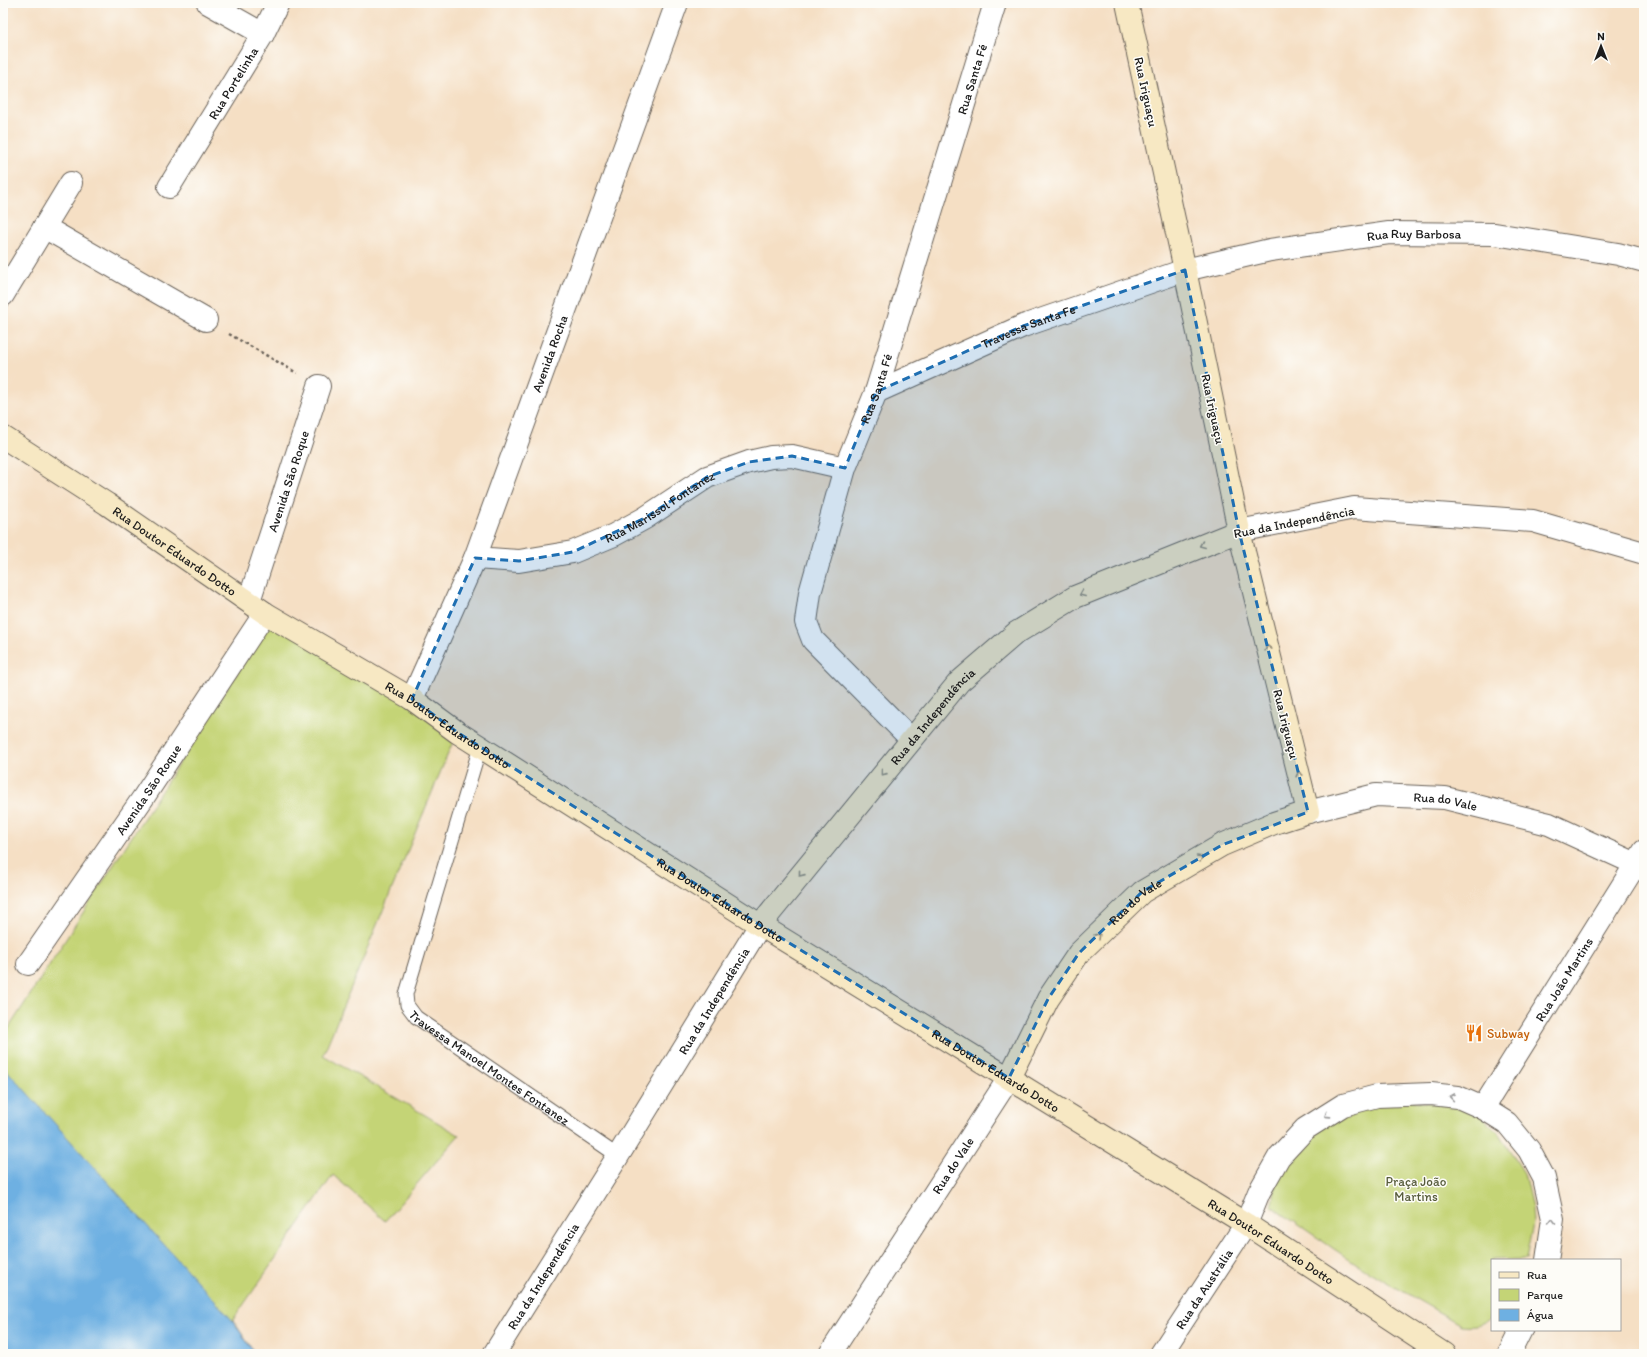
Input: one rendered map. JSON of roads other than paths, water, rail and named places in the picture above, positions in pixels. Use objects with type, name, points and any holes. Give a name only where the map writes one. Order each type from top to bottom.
[{"type":"main road","name":"Rua Iriguaçu","points":[[1127,3],[1185,270],[1239,531],[1308,812]]},
{"type":"main road","name":"Rua Doutor Eduardo Dotto","points":[[3,437],[107,504],[257,607],[412,699],[480,747],[760,925],[1246,1224],[1444,1354]]},
{"type":"main road","name":"Rua da Independência","points":[[760,925],[911,738],[959,682],[1016,632],[1076,597],[1239,531]]},
{"type":"main road","name":"Rua do Vale","points":[[1009,1078],[1048,999],[1079,953],[1142,892],[1222,845],[1274,823],[1308,812]]},
{"type":"street","name":"Rua Portelinha","points":[[169,187],[263,34],[208,3]]},
{"type":"street","points":[[263,34],[278,3]]},
{"type":"street","name":"Avenida Rocha","points":[[412,699],[475,558],[677,3]]},
{"type":"street","name":"Rua Santa Fé","points":[[911,738],[813,640],[806,622],[810,594],[845,468],[876,392],[995,3]]},
{"type":"street","points":[[3,295],[71,184]]},
{"type":"street","points":[[44,227],[206,320]]},
{"type":"street","name":"Rua Ruy Barbosa","points":[[1185,270],[1270,250],[1389,233],[1495,234],[1618,254],[1644,261]]},
{"type":"street","name":"Travessa Santa Fe","points":[[876,392],[1022,326],[1185,270]]},
{"type":"street","name":"Avenida São Roque","points":[[28,964],[143,798],[257,607],[257,577],[320,386]]},
{"type":"street","name":"Rua Marissol Fontanez","points":[[475,558],[518,561],[573,552],[614,535],[632,525],[707,477],[749,462],[771,457],[792,456],[845,468]]},
{"type":"street","name":"Rua da Independência","points":[[1239,531],[1354,508],[1533,521],[1644,553]]},
{"type":"street","name":"Rua do Vale","points":[[1308,812],[1376,795],[1445,798],[1549,824],[1641,862]]},
{"type":"street","name":"Rua João Martins","points":[[1483,1108],[1641,862]]},
{"type":"street","name":"Rua da Independência","points":[[494,1354],[760,925]]},
{"type":"street","name":"Rua do Vale","points":[[830,1354],[1009,1078]]},
{"type":"street","points":[[1246,1224],[1259,1192],[1279,1157],[1305,1129],[1343,1105],[1377,1096],[1431,1094],[1458,1097],[1483,1108],[1507,1124],[1529,1150],[1544,1178],[1553,1219],[1547,1259]]},
{"type":"street","name":"Rua da Austrália","points":[[1161,1354],[1246,1224]]},
{"type":"street","points":[[1509,1354],[1520,1331]]},
{"type":"lane","name":"Travessa Manoel Montes Fontanez","points":[[480,747],[406,994],[407,1005],[416,1018],[618,1156]]},
{"type":"water","points":[[3,1066],[233,1321],[255,1354],[3,1354]]},
{"type":"place","name":"Subway","points":[[1474,1033]]},
{"type":"park label","name":"Praça João Martins","points":[[1416,1188]]}]
